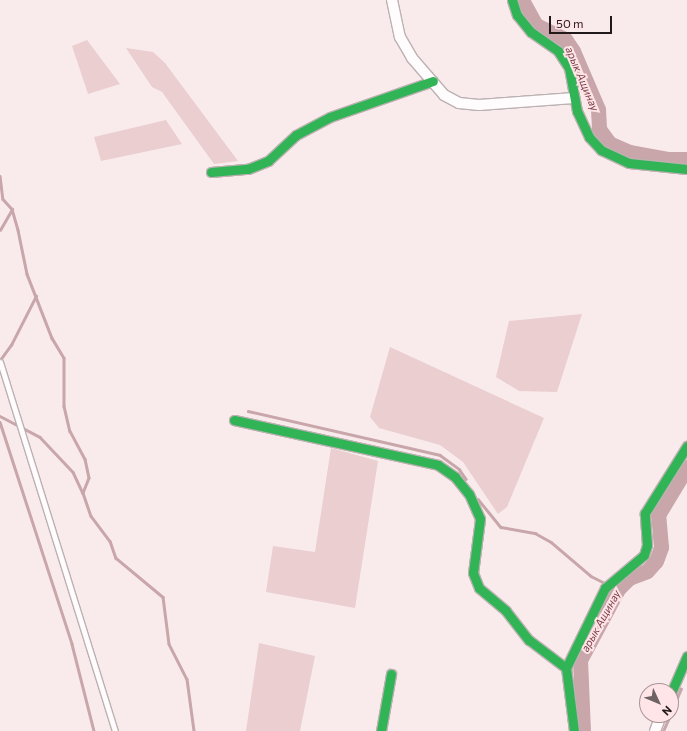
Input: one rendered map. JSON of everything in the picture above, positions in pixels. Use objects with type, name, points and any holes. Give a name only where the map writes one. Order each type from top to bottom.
[{"type":"street","points":[[392,0],[400,37],[412,58],[444,95],[459,103],[479,105],[574,98]]},
{"type":"street","points":[[512,0],[517,15],[531,32],[558,51],[569,68],[577,111],[589,137],[601,150],[629,163],[687,169]]},
{"type":"street","points":[[211,172],[248,169],[268,161],[296,135],[330,117],[433,82]]},
{"type":"street","points":[[234,420],[438,465],[455,477],[470,494],[480,519],[474,572],[479,588],[506,611],[529,640],[566,668]]},
{"type":"street","points":[[574,731],[566,668],[605,588],[644,555],[647,545],[645,513],[687,446]]},
{"type":"street","points":[[675,683],[687,656]]},
{"type":"street","points":[[381,731],[391,674]]},
{"type":"lane","points":[[0,362],[115,731]]},
{"type":"shaded area","points":[[87,40],[120,84],[88,94],[72,46]]},
{"type":"shaded area","points":[[126,48],[153,52],[165,63],[238,161],[214,164],[162,92],[152,87]]},
{"type":"shaded area","points":[[166,120],[182,144],[101,161],[94,137]]},
{"type":"shaded area","points":[[582,314],[557,392],[519,391],[496,377],[509,321]]},
{"type":"shaded area","points":[[390,347],[544,418],[507,507],[498,514],[463,462],[440,445],[379,428],[370,417]]},
{"type":"shaded area","points":[[331,448],[378,461],[355,608],[266,592],[273,546],[315,552]]},
{"type":"shaded area","points":[[259,643],[315,656],[300,731],[246,731]]},
{"type":"waterway","name":"арык Ащинау","points":[[522,0],[536,25],[565,39],[573,51],[598,109],[599,129],[609,143],[629,152],[667,159],[687,159]]},
{"type":"waterway","points":[[0,176],[3,199],[12,209],[27,274],[52,338],[64,358],[64,406],[70,431],[85,459],[89,478],[83,493],[91,516],[110,541],[116,558],[163,597],[169,644],[187,679],[194,731]]},
{"type":"waterway","points":[[0,230],[12,209]]},
{"type":"waterway","points":[[0,360],[11,345],[36,296]]},
{"type":"waterway","points":[[248,411],[440,455],[459,469],[466,479]]},
{"type":"waterway","points":[[0,416],[40,437],[73,472],[83,493]]},
{"type":"waterway","points":[[0,422],[72,644],[94,731]]},
{"type":"waterway","name":"арык Ащинау","points":[[583,731],[580,660],[618,589],[629,578],[647,571],[656,561],[661,547],[658,515],[687,467]]},
{"type":"waterway","points":[[478,499],[501,527],[535,533],[551,542],[591,576],[605,583]]},
{"type":"waterway","points":[[679,694],[681,689]]},
{"type":"waterway","points":[[663,731],[666,723]]},
{"type":"traffic: fast","points":[[512,0],[517,15],[531,32],[558,51],[569,68],[577,111],[589,137],[601,150],[629,163],[687,169]]},
{"type":"traffic: fast","points":[[211,172],[248,169],[268,161],[296,135],[330,117],[433,81]]},
{"type":"traffic: fast","points":[[234,420],[438,465],[455,477],[469,494],[480,519],[473,573],[479,588],[506,611],[529,640],[566,668]]},
{"type":"traffic: fast","points":[[574,731],[566,668],[605,588],[644,555],[647,545],[645,513],[687,446]]},
{"type":"traffic: fast","points":[[675,683],[687,656]]},
{"type":"traffic: fast","points":[[381,731],[391,674]]}]
